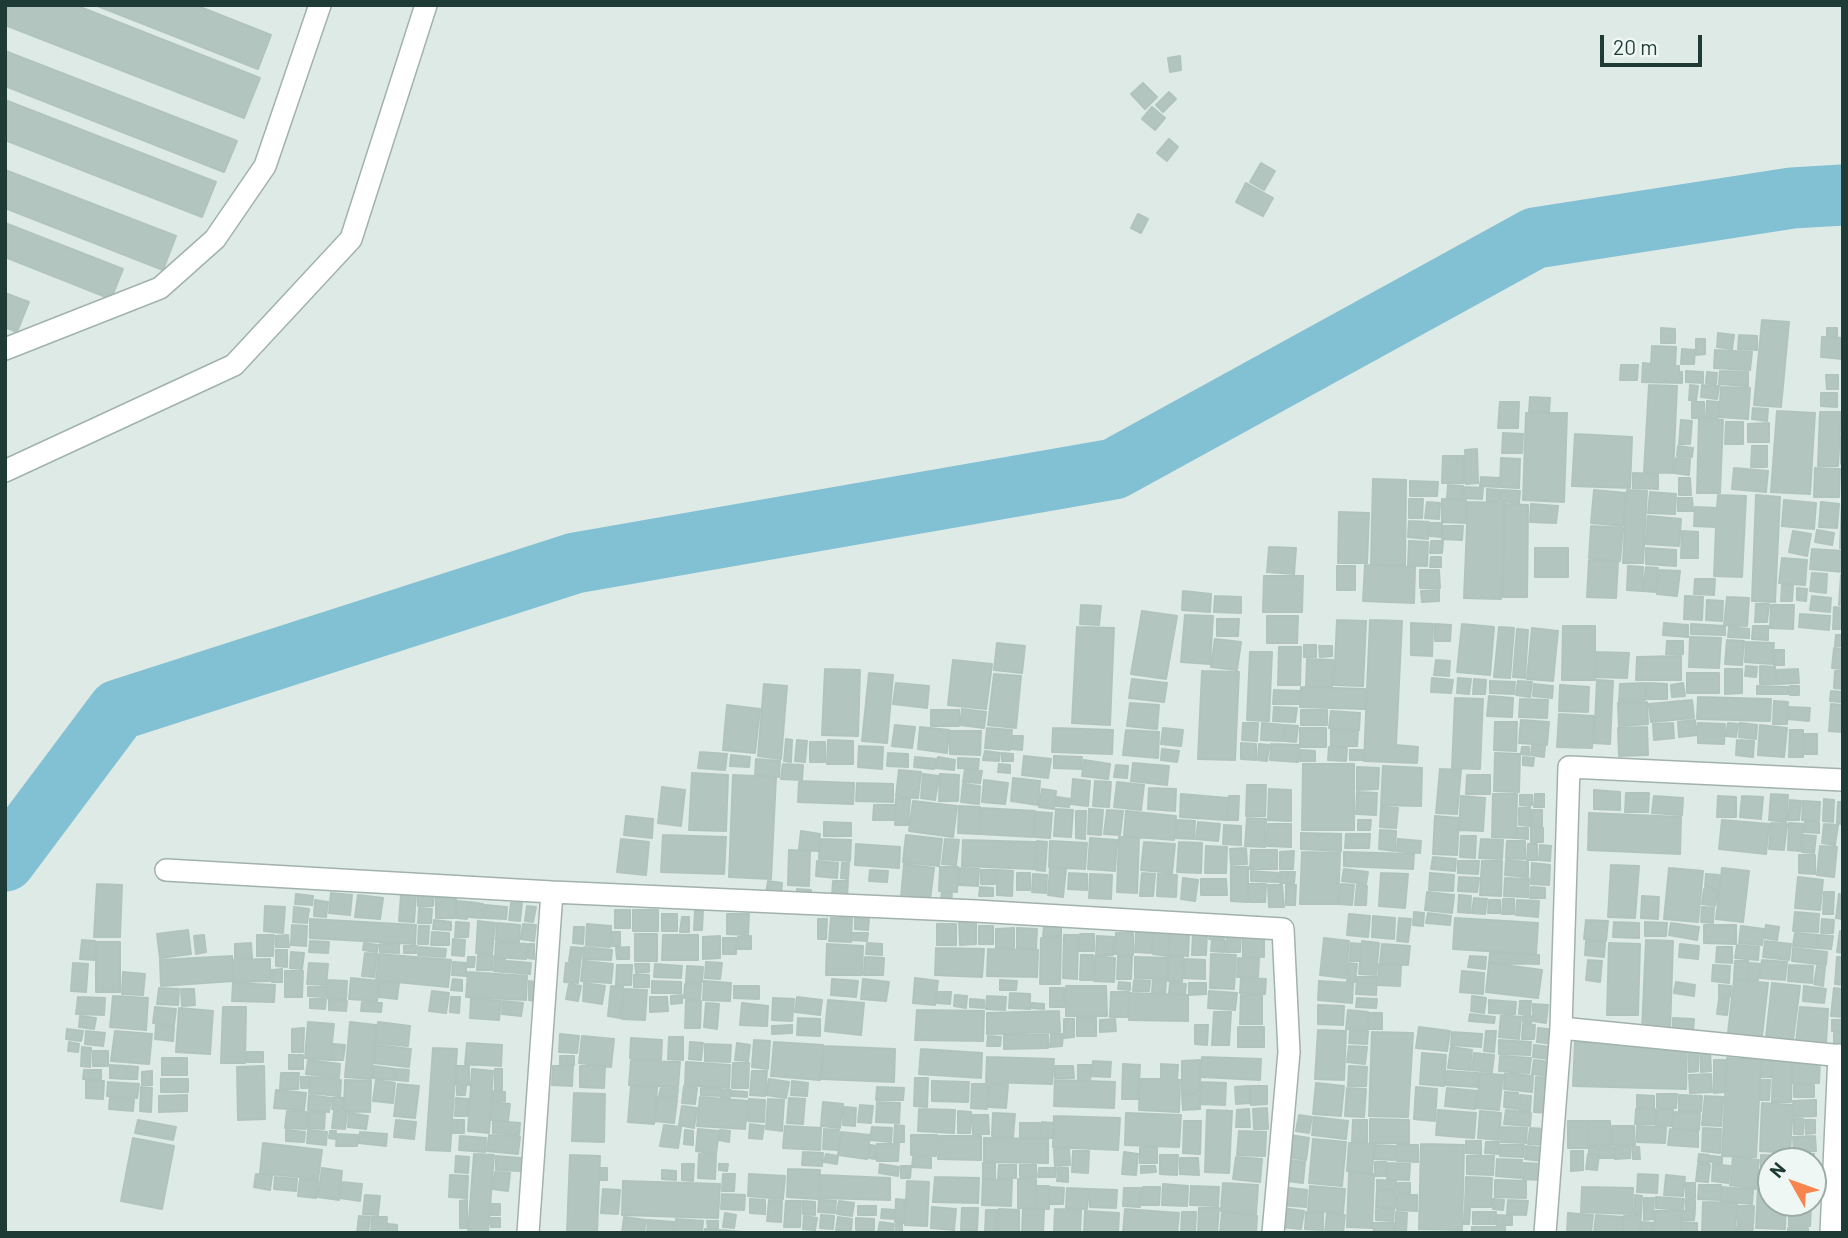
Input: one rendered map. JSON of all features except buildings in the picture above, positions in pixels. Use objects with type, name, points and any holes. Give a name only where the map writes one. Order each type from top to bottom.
[{"type":"street","points":[[5,349],[160,288],[215,239],[265,166],[320,5]]},
{"type":"street","points":[[5,471],[234,365],[351,239],[426,5]]},
{"type":"street","points":[[1545,1233],[1561,1028],[1569,767],[1843,780]]},
{"type":"street","points":[[166,870],[1283,929],[1289,1052],[1273,1233]]},
{"type":"street","points":[[528,1233],[552,892]]},
{"type":"street","points":[[1561,1028],[1841,1055],[1831,1233]]},
{"type":"waterway","points":[[5,861],[118,710],[575,563],[1114,469],[1535,238],[1792,198],[1843,195]]}]
